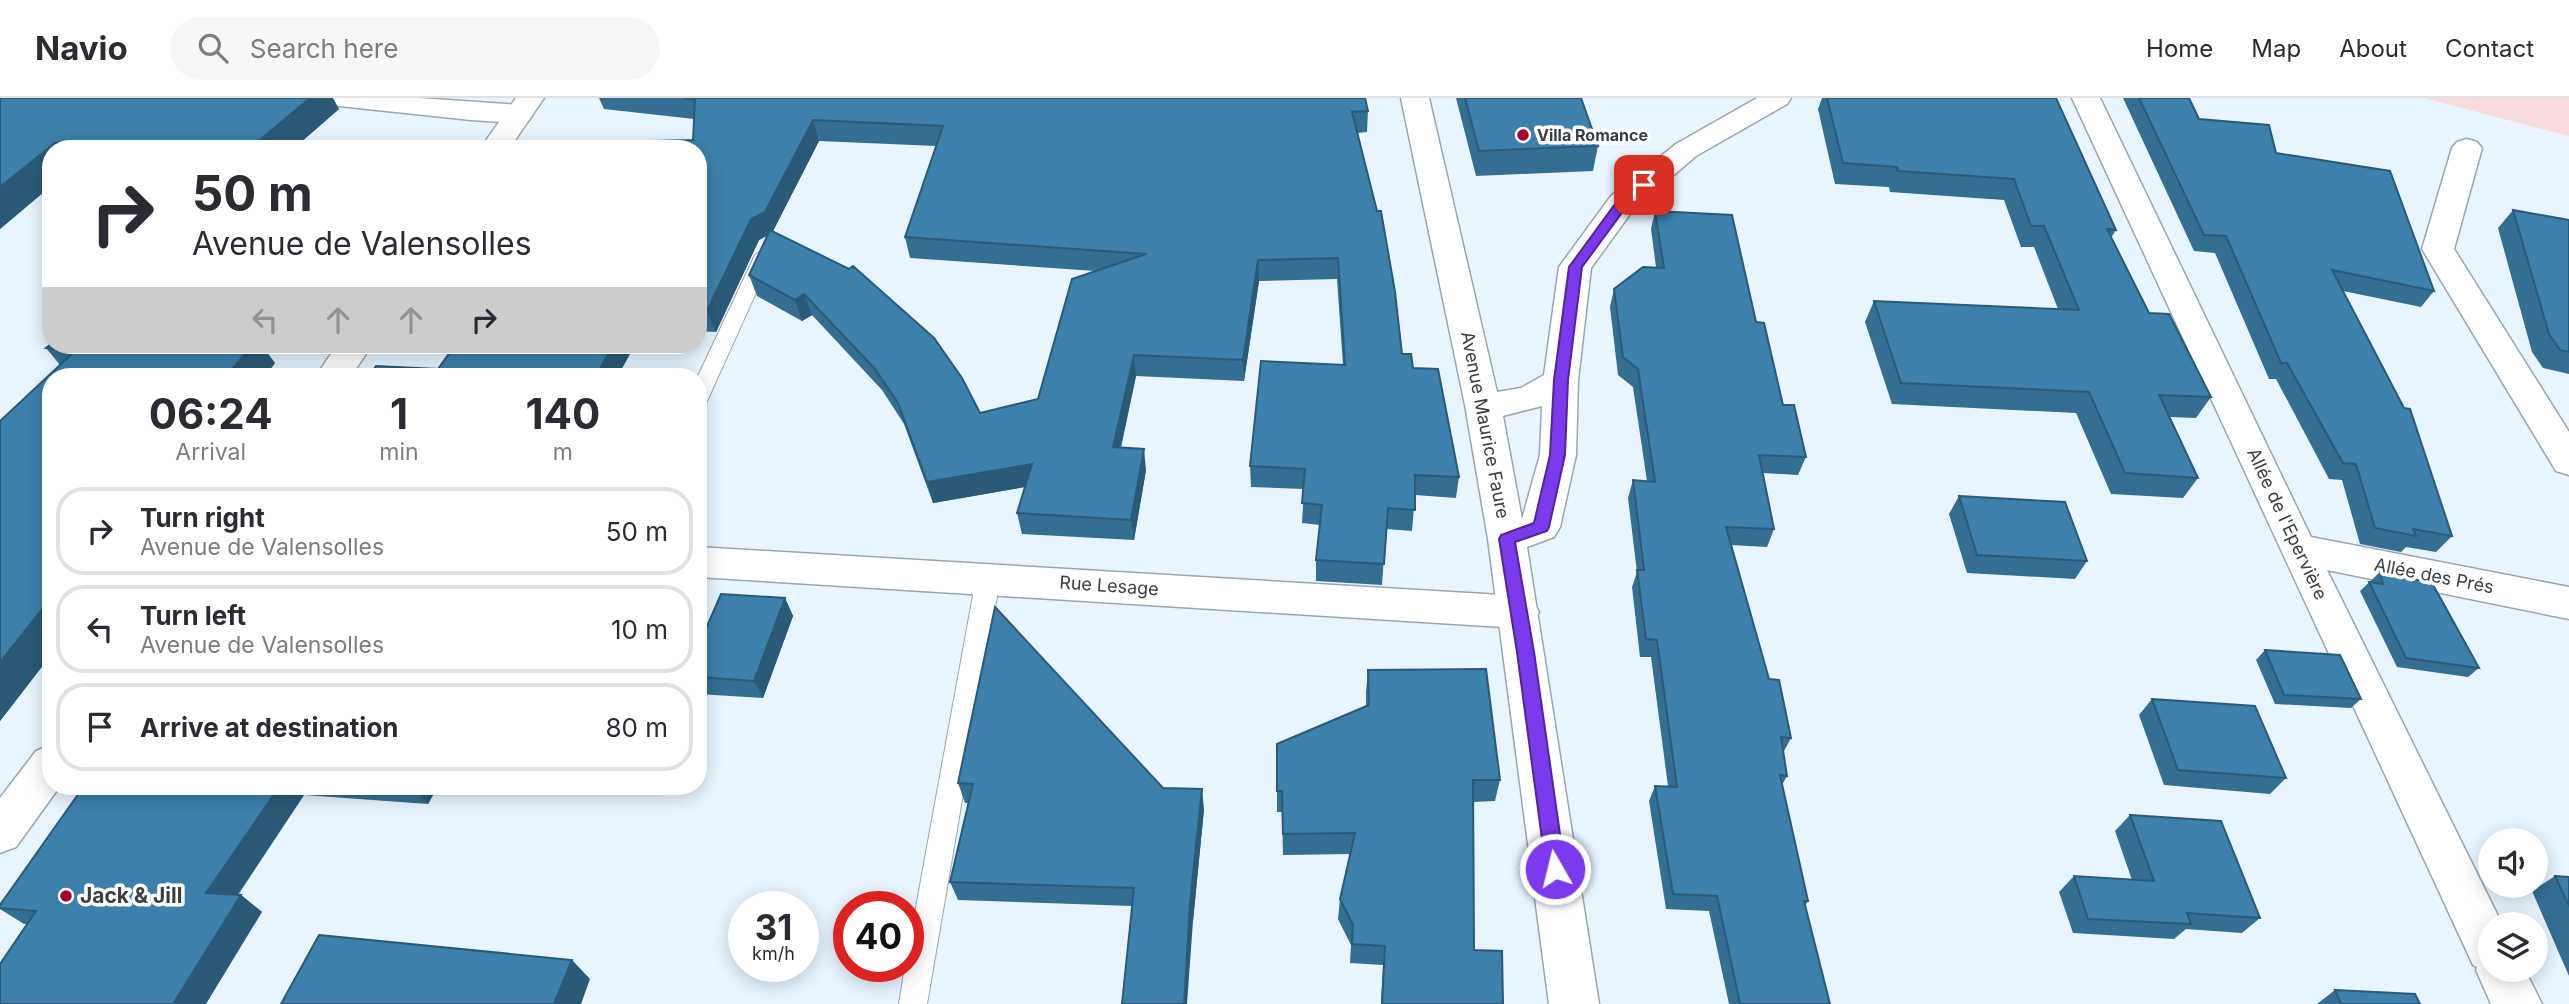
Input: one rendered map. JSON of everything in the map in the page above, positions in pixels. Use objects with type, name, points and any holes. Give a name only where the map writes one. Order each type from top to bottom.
[{"type":"street","points":[[339,98],[471,112],[525,106]]},
{"type":"street","name":"Avenue Maurice Faure","points":[[1415,98],[1483,405],[1507,539],[1574,1004]]},
{"type":"street","points":[[1507,539],[1541,527],[1558,455],[1561,380],[1576,267],[1622,203],[1686,150],[1777,98]]},
{"type":"street","name":"Allée de l'Epervière","points":[[2087,98],[2298,549],[2478,923]]},
{"type":"street","points":[[500,140],[525,106]]},
{"type":"street","points":[[2467,148],[2438,249],[2569,462]]},
{"type":"street","points":[[1483,405],[1506,404],[1541,396],[1561,380]]},
{"type":"street","name":"Allée des Prés","points":[[2298,549],[2569,603]]},
{"type":"street","name":"Rue Lesage","points":[[707,563],[1519,612]]},
{"type":"street","points":[[0,833],[42,776]]},
{"type":"street","points":[[2506,982],[2517,1004]]},
{"type":"lane","points":[[707,379],[770,241]]},
{"type":"lane","points":[[913,1004],[988,579]]},
{"type":"shaded area","points":[[2424,98],[2569,98],[2569,136]]},
{"type":"building","points":[[0,98],[310,98],[260,140],[42,140],[42,153],[0,187]]},
{"type":"building","points":[[683,98],[1365,98],[1368,111],[1352,112],[1377,211],[1381,211],[1402,354],[1411,354],[1413,368],[1438,369],[1459,477],[1415,475],[1415,510],[1388,508],[1384,564],[1316,560],[1322,505],[1302,503],[1305,469],[1250,466],[1261,361],[1345,365],[1338,258],[1258,260],[1243,360],[1134,355],[1113,447],[1144,449],[1131,520],[1017,513],[1032,464],[927,482],[898,403],[875,369],[804,294],[795,300],[749,275],[770,230],[849,269],[853,266],[934,338],[962,378],[980,413],[1038,399],[1072,279],[1146,254],[905,237],[943,126],[813,120],[765,212],[751,219],[707,311],[707,140],[693,140],[695,99]]},
{"type":"building","name":"Villa Romance","points":[[1465,98],[1581,98],[1598,146],[1479,151]]},
{"type":"building","points":[[1827,98],[2056,98],[2116,230],[2107,229],[2149,313],[2169,314],[2211,397],[2159,395],[2198,478],[2125,473],[2089,392],[1901,383],[1874,301],[2079,310],[2044,226],[2031,226],[2014,179],[1898,171],[1897,167],[1843,163]]},
{"type":"building","points":[[2139,98],[2189,98],[2199,119],[2269,125],[2276,153],[2390,171],[2434,291],[2332,270],[2404,408],[2410,409],[2452,536],[2413,529],[2416,536],[2375,528],[2356,464],[2343,463],[2287,363],[2281,363],[2226,236],[2204,235]]},
{"type":"building","points":[[2513,210],[2569,220],[2569,352],[2560,350],[2549,334]]},
{"type":"building","points":[[1655,211],[1732,215],[1756,322],[1764,323],[1783,405],[1794,405],[1806,457],[1759,455],[1774,529],[1726,527],[1769,679],[1779,680],[1791,738],[1781,737],[1787,776],[1780,775],[1808,901],[1804,901],[1830,1004],[1740,1004],[1717,896],[1673,894],[1655,786],[1677,787],[1657,640],[1646,639],[1637,570],[1644,570],[1633,480],[1655,482],[1638,369],[1623,357],[1614,289],[1643,267],[1664,268]]},
{"type":"building","points":[[72,354],[245,354],[233,368],[57,368]]},
{"type":"building","points":[[449,354],[608,354],[600,368],[439,368]]},
{"type":"building","points":[[376,366],[417,368],[375,368]]},
{"type":"building","points":[[42,382],[42,609],[0,662],[0,421]]},
{"type":"building","points":[[1959,496],[2065,502],[2087,561],[1977,555]]},
{"type":"building","points":[[2380,572],[2432,583],[2479,668],[2406,658],[2369,582],[2383,584]]},
{"type":"building","points":[[721,594],[785,598],[754,681],[707,678],[707,626]]},
{"type":"building","points":[[995,607],[1163,788],[1202,789],[1190,903],[1184,1004],[1122,1004],[1134,888],[950,882],[973,784],[958,783]]},
{"type":"building","points":[[2265,650],[2340,655],[2361,699],[2284,695]]},
{"type":"building","points":[[1486,669],[1500,780],[1473,780],[1474,950],[1502,951],[1503,1004],[1382,1004],[1385,946],[1352,944],[1353,925],[1340,899],[1355,833],[1283,834],[1282,791],[1277,791],[1277,744],[1369,705],[1368,670]]},
{"type":"building","points":[[2152,699],[2255,706],[2286,778],[2178,770]]},
{"type":"building","points":[[78,795],[274,795],[206,893],[241,895],[173,1004],[0,1004],[0,964],[36,911],[0,908]]},
{"type":"building","points":[[2130,815],[2221,821],[2260,918],[2187,913],[2191,924],[2088,919],[2074,876],[2154,881]]},
{"type":"building","points":[[2555,876],[2569,877],[2569,906]]},
{"type":"building","points":[[319,935],[572,960],[554,1004],[281,1004]]},
{"type":"building","points":[[2335,990],[2415,994],[2420,1004],[2341,1004]]},
{"type":"place","name":"Villa Romance","points":[[1523,135]]},
{"type":"place","name":"Jack & Jill","points":[[66,896]]},
{"type":"route","points":[[1555,869],[1507,539],[1541,527],[1558,455],[1561,380],[1576,267],[1622,203],[1644,185]]}]
